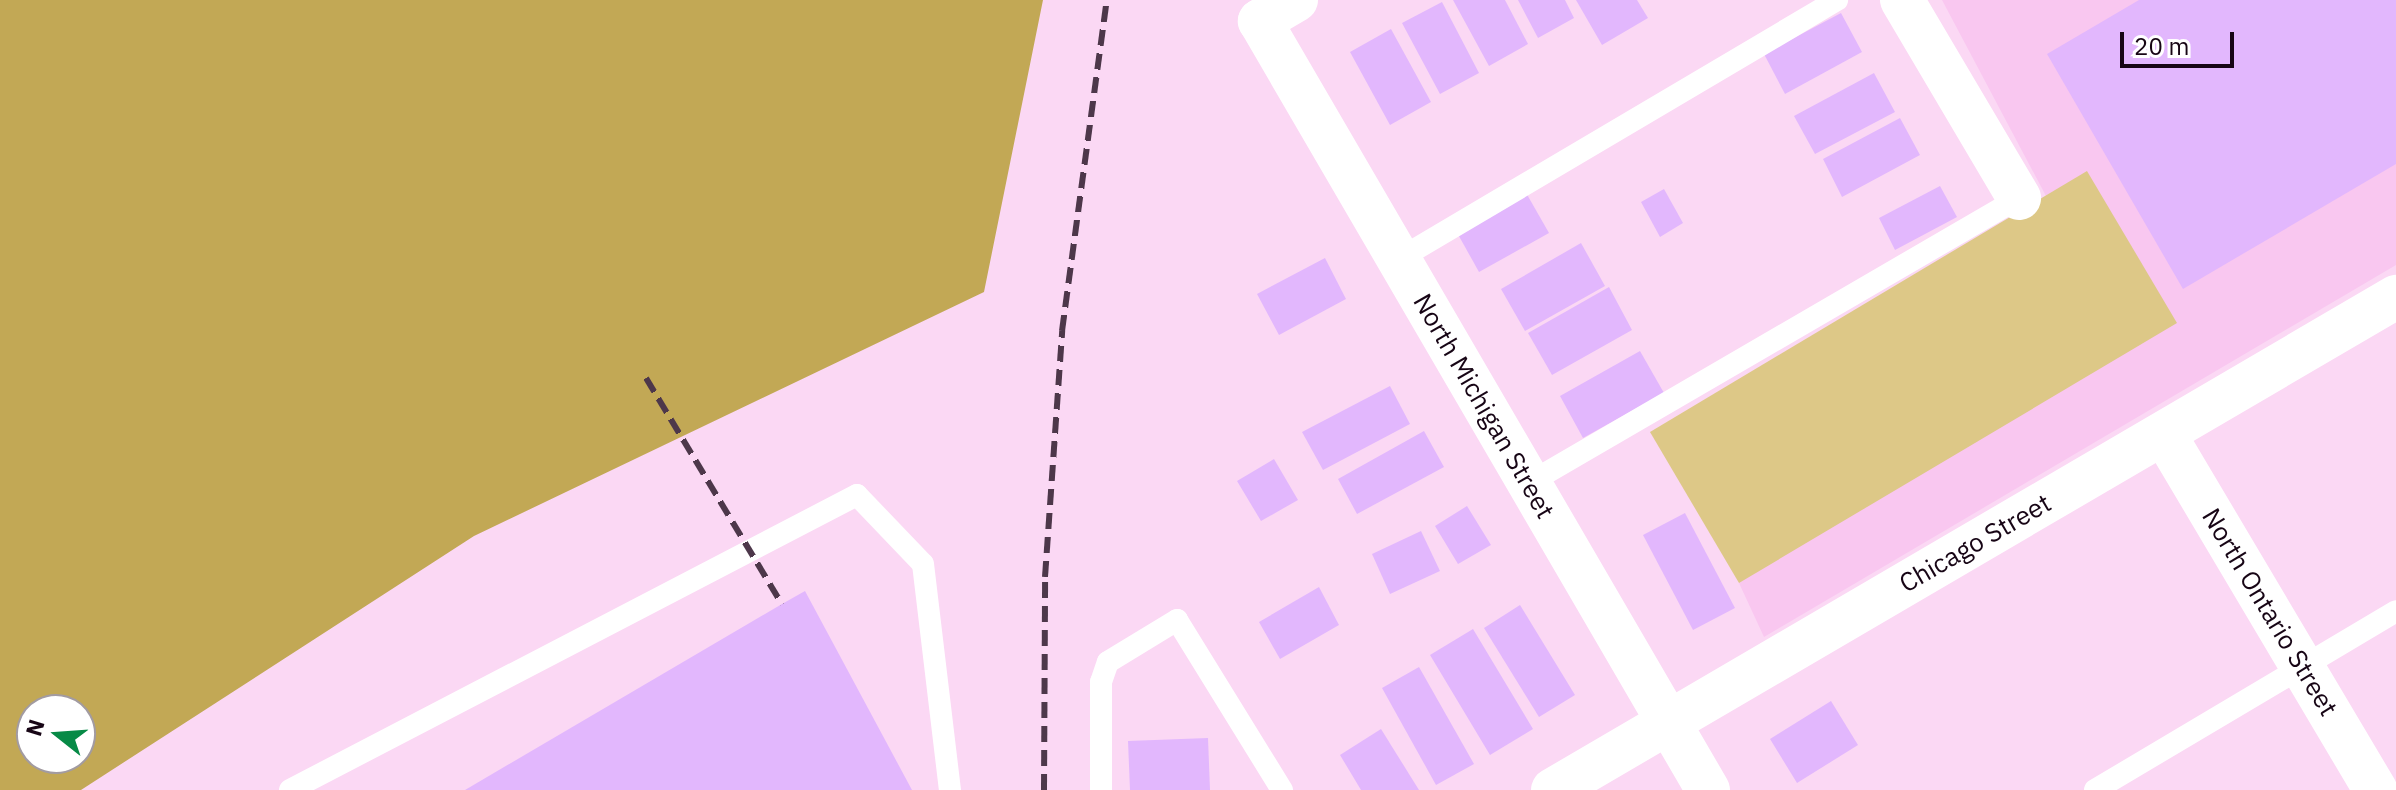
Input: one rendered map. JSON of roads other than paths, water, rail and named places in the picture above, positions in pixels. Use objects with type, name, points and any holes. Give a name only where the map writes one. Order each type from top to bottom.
[{"type":"street","points":[[1902,0],[2019,198]]},
{"type":"street","name":"North Michigan Street","points":[[1278,11],[1399,259],[1708,790]]},
{"type":"street","name":"Chicago Street","points":[[1553,790],[2396,297]]},
{"type":"street","name":"North Ontario Street","points":[[2164,434],[2375,790]]},
{"type":"lane","points":[[1399,259],[1837,0]]},
{"type":"lane","points":[[1529,483],[2019,198]]},
{"type":"lane","points":[[290,790],[857,495],[923,564],[950,790]]},
{"type":"lane","points":[[2095,790],[2396,611]]},
{"type":"lane","points":[[1101,790],[1101,682],[1108,662],[1177,620],[1282,790]]},
{"type":"railway","points":[[1044,790],[1045,577],[1062,331],[1107,0]]},
{"type":"railway","points":[[646,378],[782,604]]}]
